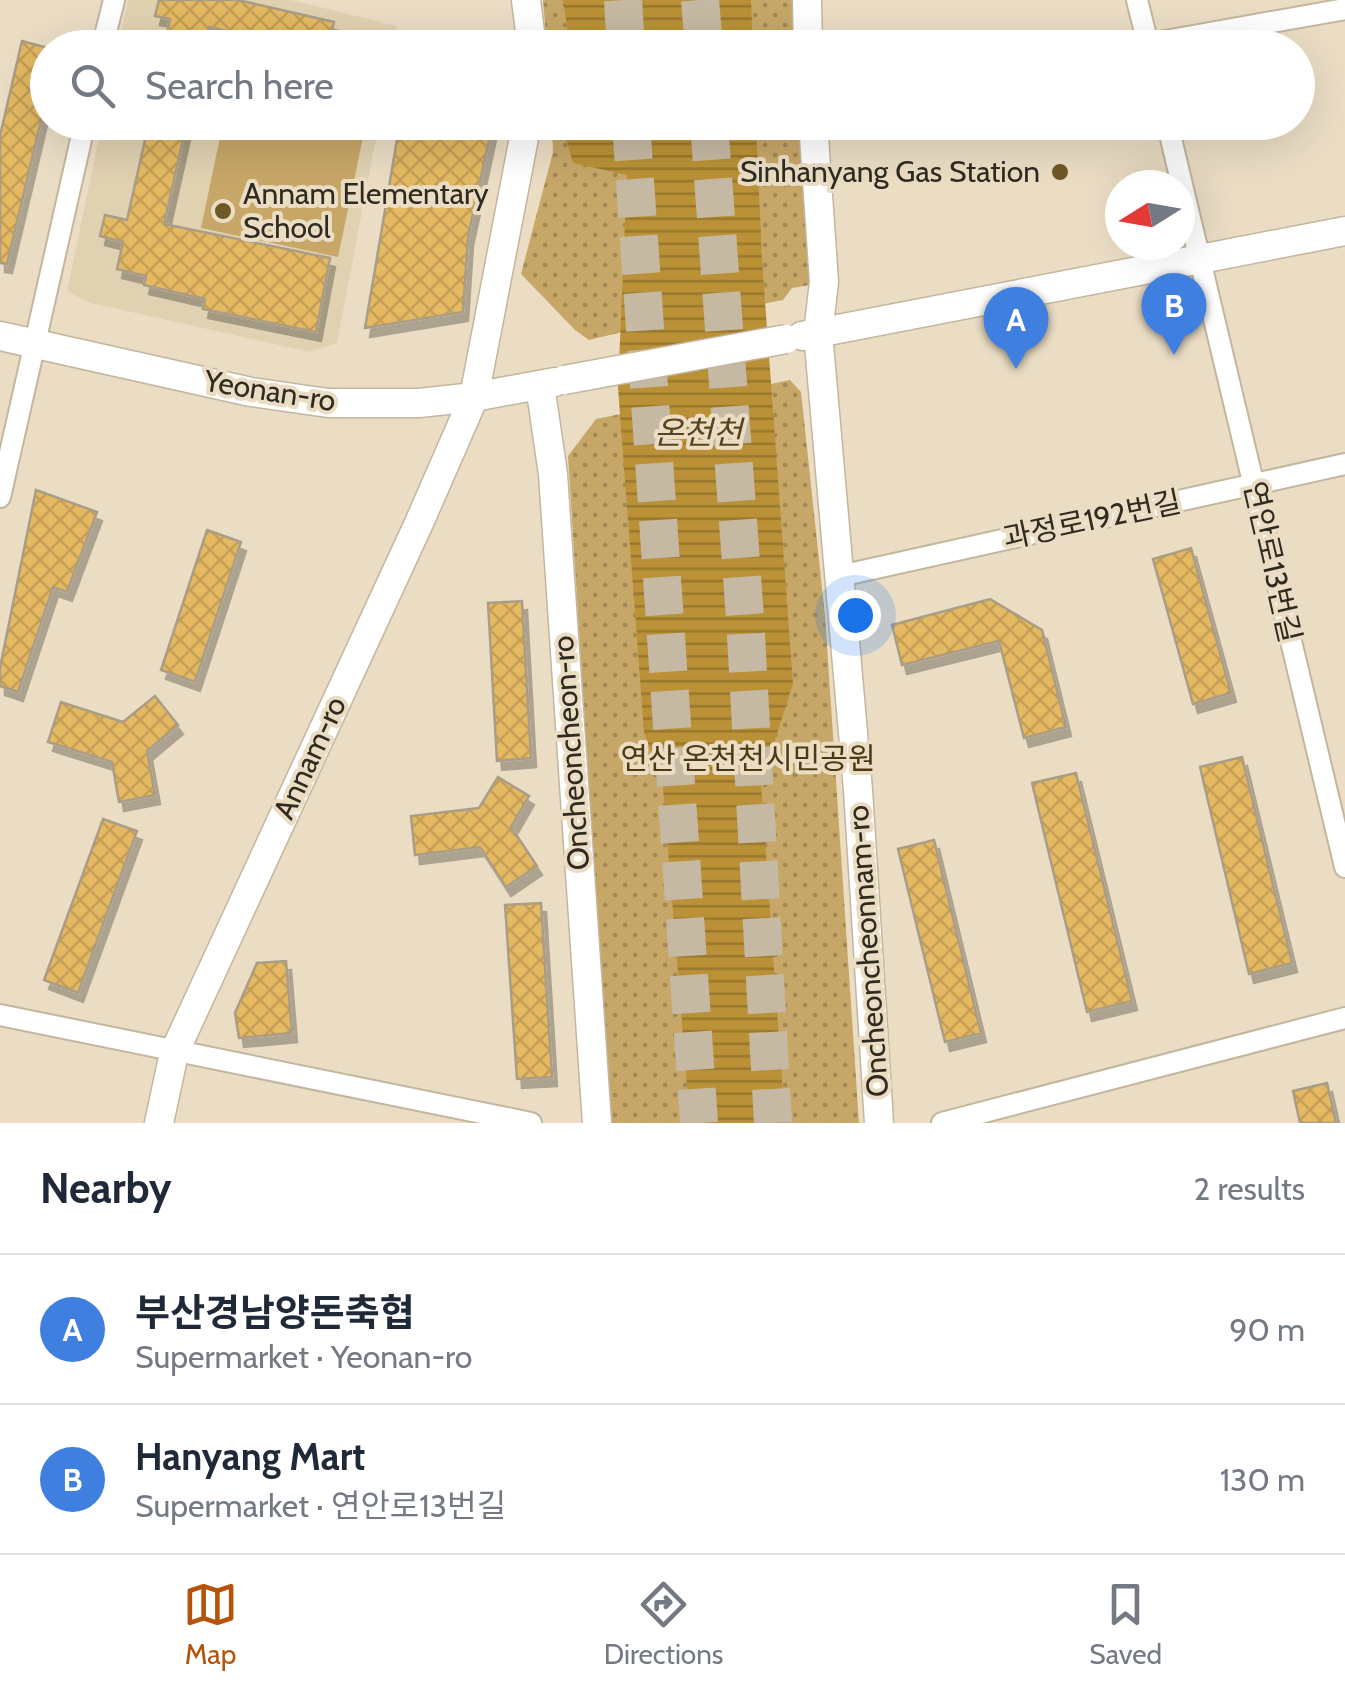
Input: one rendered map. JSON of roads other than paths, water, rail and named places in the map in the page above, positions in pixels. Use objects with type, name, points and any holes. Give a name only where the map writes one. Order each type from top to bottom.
[{"type":"street","points":[[106,30],[114,0]]},
{"type":"street","points":[[526,0],[530,30]]},
{"type":"street","points":[[807,0],[808,30]]},
{"type":"street","points":[[1137,0],[1144,30]]},
{"type":"street","points":[[1216,30],[1319,7],[1345,9]]},
{"type":"street","points":[[0,497],[80,140]]},
{"type":"street","points":[[474,398],[524,140]]},
{"type":"street","name":"Oncheoncheonnam-ro","points":[[814,140],[824,282],[818,333],[858,790],[879,1123]]},
{"type":"street","name":"연안로13번길","points":[[1170,140],[1345,867]]},
{"type":"street","points":[[818,333],[1345,231]]},
{"type":"street","name":"Yeonan-ro","points":[[0,336],[251,392],[373,405],[474,398],[818,333]]},
{"type":"street","name":"Oncheoncheon-ro","points":[[549,383],[596,1123]]},
{"type":"street","name":"Annam-ro","points":[[160,1123],[174,1052],[474,398]]},
{"type":"street","name":"과정로192번길","points":[[840,576],[1345,464]]},
{"type":"street","points":[[0,1016],[454,1116],[531,1123]]},
{"type":"street","points":[[942,1123],[1345,1018]]},
{"type":"water","points":[[563,0],[751,0],[752,30],[567,30]]},
{"type":"water","name":"온천천","points":[[566,140],[757,140],[793,684],[761,783],[785,1123],[690,1123],[663,787],[644,732],[618,388],[627,175],[573,163]]},
{"type":"tunnel","points":[[623,0],[625,30]]},
{"type":"tunnel","points":[[700,0],[702,30]]},
{"type":"tunnel","points":[[632,140],[699,1123]]},
{"type":"tunnel","points":[[710,140],[745,618],[773,1123]]},
{"type":"place","name":"Sinhanyang Gas Station","points":[[1060,172]]},
{"type":"place","name":"Annam Elementary School","points":[[223,211]]},
{"type":"place","name":"Hanyang Mart","points":[[1174,355]]},
{"type":"place","name":"부산경남양돈축협","points":[[1016,369]]},
{"type":"park label","name":"연산 온천천시민공원","points":[[748,759]]}]
